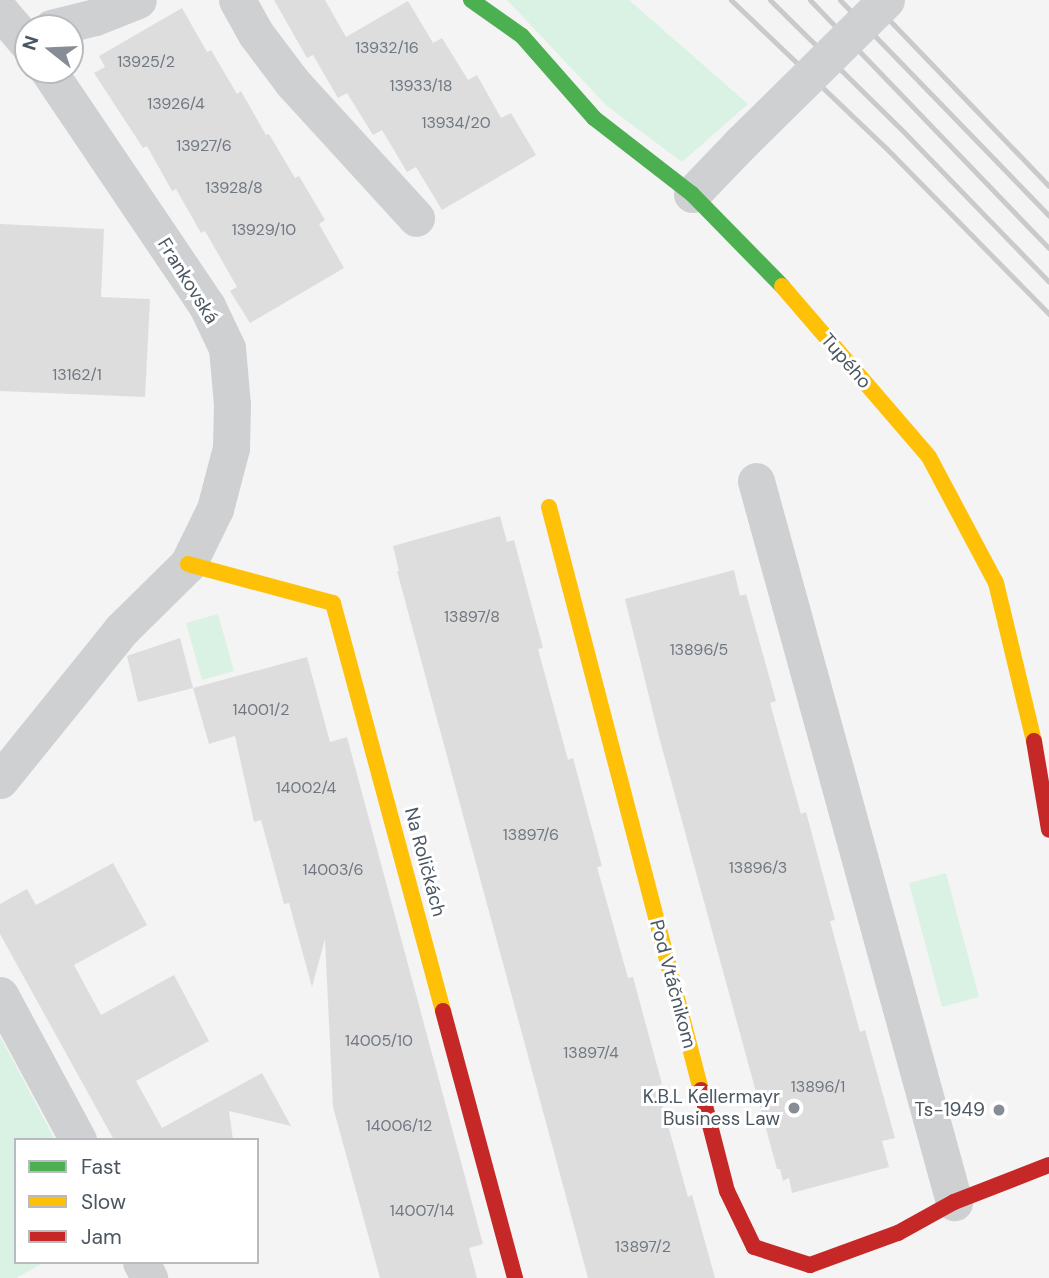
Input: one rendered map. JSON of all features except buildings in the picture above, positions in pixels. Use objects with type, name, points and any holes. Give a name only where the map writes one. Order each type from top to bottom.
[{"type":"street","points":[[84,19],[138,0]]},
{"type":"street","points":[[237,0],[256,34],[292,82],[416,218]]},
{"type":"street","name":"Tupého","points":[[471,0],[522,36],[594,118],[692,194],[784,288],[929,457],[996,583],[1029,714],[1049,830]]},
{"type":"street","points":[[692,194],[886,0]]},
{"type":"street","name":"Frankovská","points":[[0,780],[121,630],[188,564],[215,509],[231,448],[232,405],[227,348],[207,306],[57,84]]},
{"type":"street","points":[[756,481],[954,1202]]},
{"type":"street","name":"Pod Vtáčnikom","points":[[549,507],[727,1191],[754,1247],[810,1265],[898,1233],[954,1202],[1049,1165]]},
{"type":"street","name":"Na Roličkách","points":[[188,564],[333,603],[515,1278]]},
{"type":"street","points":[[0,995],[77,1138]]},
{"type":"green space","points":[[507,0],[629,0],[748,104],[682,162],[607,106]]},
{"type":"green space","points":[[218,614],[234,671],[202,680],[186,623]]},
{"type":"green space","points":[[946,873],[979,997],[942,1007],[909,883]]},
{"type":"green space","points":[[0,1036],[54,1138],[14,1138],[14,1264],[41,1264],[16,1278],[0,1278]]},
{"type":"railway","points":[[731,0],[886,148],[1049,314]]},
{"type":"railway","points":[[770,0],[900,128],[1049,282]]},
{"type":"railway","points":[[810,0],[1049,248]]},
{"type":"railway","points":[[840,0],[1049,216]]},
{"type":"railway","points":[[870,0],[1049,186]]},
{"type":"traffic: fast","points":[[471,0],[522,36],[594,118],[692,194],[782,286]]},
{"type":"traffic: slow","points":[[782,286],[929,457],[996,583],[1034,741]]},
{"type":"traffic: slow","points":[[549,507],[701,1090]]},
{"type":"traffic: slow","points":[[188,564],[333,603],[443,1011]]},
{"type":"traffic: jam","points":[[1034,741],[1049,830]]},
{"type":"traffic: jam","points":[[443,1011],[515,1278]]},
{"type":"traffic: jam","points":[[701,1090],[727,1191],[754,1247],[810,1265],[898,1233],[954,1202],[1049,1165]]},
{"type":"place","name":"K.B.L Kellermayr Business Law","points":[[794,1108]]},
{"type":"place","name":"Ts-1949","points":[[999,1110]]}]
